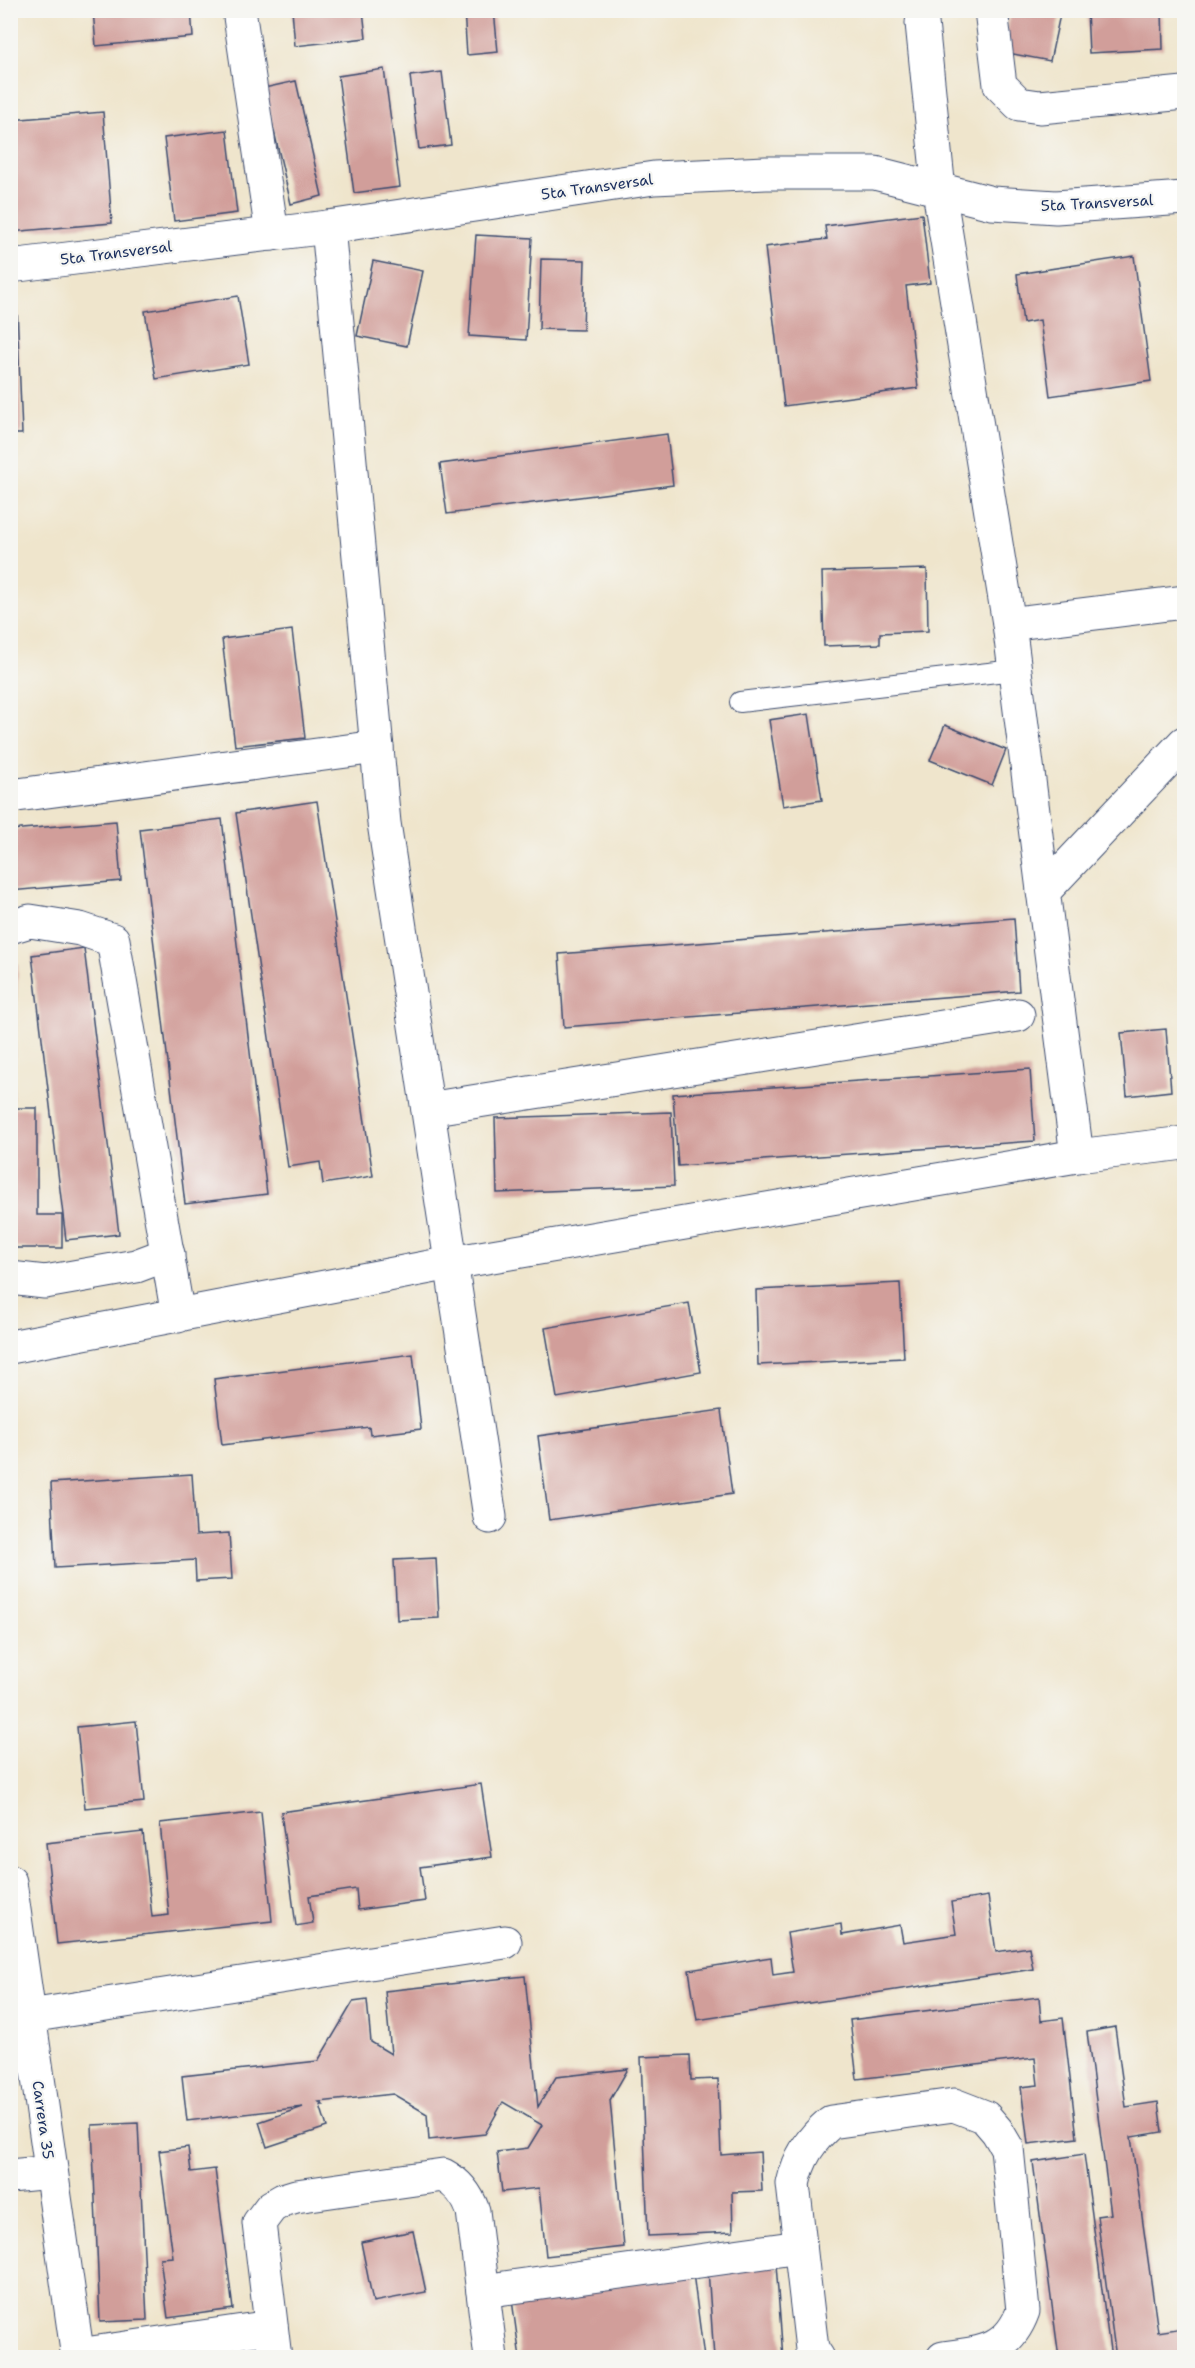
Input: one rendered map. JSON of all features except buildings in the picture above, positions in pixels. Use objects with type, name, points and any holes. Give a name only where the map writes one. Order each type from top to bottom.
[{"type":"street","points":[[239,10],[272,234]]},
{"type":"street","points":[[991,10],[1000,85],[1019,104],[1040,107],[1185,93]]},
{"type":"street","points":[[922,23],[939,191],[1009,624],[1077,1156]]},
{"type":"street","name":"5ta Transversal","points":[[10,266],[328,227],[654,178],[766,173],[875,173],[992,203],[1056,207],[1185,198]]},
{"type":"street","points":[[328,227],[384,823],[490,1517]]},
{"type":"street","points":[[1009,624],[1185,602]]},
{"type":"street","points":[[1043,892],[1185,743]]},
{"type":"street","points":[[10,796],[377,747]]},
{"type":"street","points":[[10,927],[30,921],[80,929],[113,940],[178,1316]]},
{"type":"street","points":[[428,1109],[1018,1015]]},
{"type":"street","points":[[10,1347],[451,1263],[1077,1156],[1185,1143]]},
{"type":"street","points":[[10,1278],[45,1282],[136,1266],[168,1254]]},
{"type":"street","name":"Carrera 35","points":[[10,1882],[19,2018],[51,2172],[78,2356]]},
{"type":"street","points":[[19,2018],[505,1942]]},
{"type":"street","points":[[818,2358],[812,2349],[793,2184],[804,2151],[816,2135],[831,2122],[954,2105],[985,2117],[1007,2148],[1023,2312],[1012,2334],[1002,2343],[976,2353],[943,2358]]},
{"type":"street","points":[[10,2176],[51,2172]]},
{"type":"street","points":[[78,2356],[273,2342],[259,2223],[271,2207],[282,2200],[296,2196],[443,2175],[461,2187],[469,2198],[473,2211],[491,2358]]},
{"type":"street","points":[[483,2291],[800,2247]]},
{"type":"lane","points":[[740,702],[1014,670]]}]
